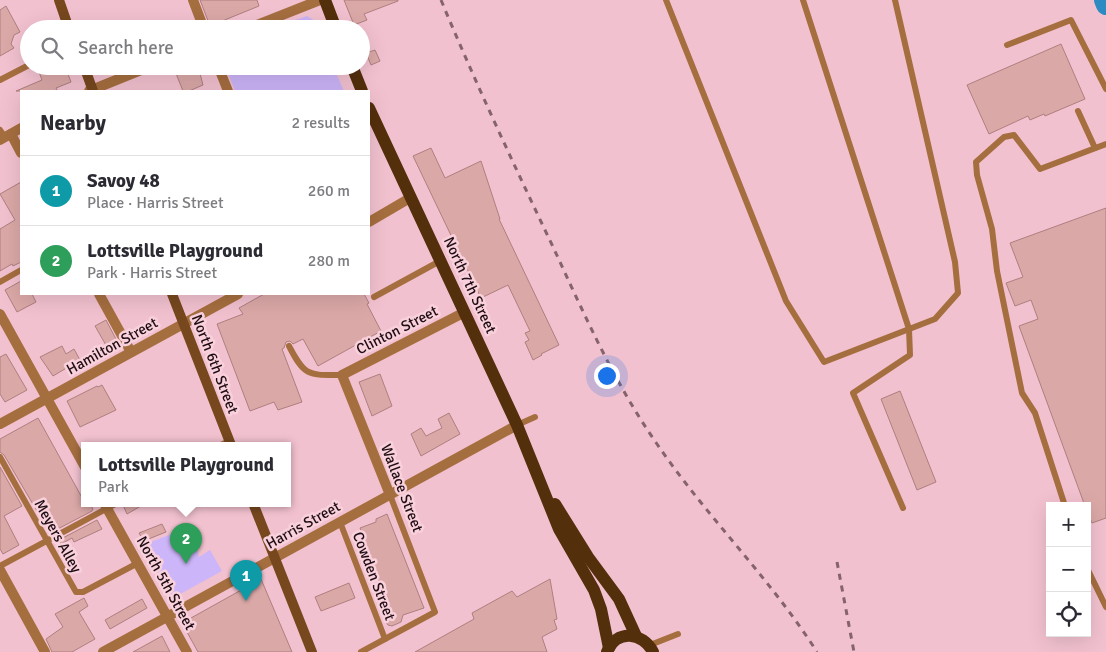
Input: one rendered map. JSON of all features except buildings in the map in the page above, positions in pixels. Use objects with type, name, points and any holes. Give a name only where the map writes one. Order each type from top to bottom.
[{"type":"main road","points":[[58,0],[66,20]]},
{"type":"main road","points":[[325,0],[333,20]]},
{"type":"main road","points":[[87,75],[92,90]]},
{"type":"main road","points":[[356,75],[362,90]]},
{"type":"main road","name":"North 7th Street","points":[[370,113],[517,425],[559,529],[596,596],[601,609],[608,650]]},
{"type":"main road","name":"North 6th Street","points":[[172,295],[226,442]]},
{"type":"main road","name":"North 7th Street","points":[[540,478],[588,556],[619,599],[636,636]]},
{"type":"main road","points":[[255,507],[312,652]]},
{"type":"main road","name":"North 7th Street","points":[[608,650],[613,642],[620,638],[636,636],[641,638],[651,649]]},
{"type":"street","points":[[192,0],[200,20]]},
{"type":"street","points":[[270,20],[320,0]]},
{"type":"street","points":[[92,90],[129,75]]},
{"type":"street","points":[[222,75],[228,90]]},
{"type":"street","points":[[20,128],[4,135],[20,152]]},
{"type":"street","points":[[370,221],[410,198]]},
{"type":"street","points":[[100,295],[131,352]]},
{"type":"street","name":"Hamilton Street","points":[[0,424],[236,295]]},
{"type":"street","name":"Clinton Street","points":[[342,374],[464,312]]},
{"type":"street","points":[[0,314],[81,460]]},
{"type":"street","name":"Wallace Street","points":[[342,374],[390,495]]},
{"type":"street","name":"Harris Street","points":[[103,652],[517,425]]},
{"type":"street","name":"North 5th Street","points":[[110,507],[138,563],[187,652]]},
{"type":"street","points":[[0,568],[45,652]]},
{"type":"lane","points":[[666,0],[786,301],[824,362],[935,319],[958,293],[955,262],[912,81],[895,0]]},
{"type":"lane","points":[[803,0],[909,329],[910,355],[853,393],[904,508]]},
{"type":"lane","points":[[1007,46],[1071,20],[1106,89]]},
{"type":"lane","points":[[0,80],[20,70]]},
{"type":"lane","points":[[1078,111],[1095,148]]},
{"type":"lane","points":[[1064,502],[1035,413],[1022,393],[997,271],[992,230],[977,175],[976,162],[1004,137],[1014,135],[1040,169],[1106,144]]},
{"type":"lane","points":[[374,297],[440,261]]},
{"type":"lane","points":[[0,282],[20,271]]},
{"type":"lane","points":[[288,346],[298,364],[310,374],[342,374]]},
{"type":"lane","points":[[517,425],[535,417]]},
{"type":"lane","name":"Meyers Alley","points":[[0,457],[74,590],[83,592],[138,563]]},
{"type":"lane","name":"Wallace Street","points":[[385,639],[435,612],[390,495]]},
{"type":"lane","points":[[0,568],[104,507]]},
{"type":"lane","name":"Cowden Street","points":[[340,522],[385,639]]},
{"type":"lane","points":[[1091,576],[1106,606]]},
{"type":"lane","points":[[651,649],[678,634]]},
{"type":"lane","points":[[361,652],[385,639]]},
{"type":"shaded area","points":[[307,16],[313,20],[296,20]]},
{"type":"shaded area","points":[[229,75],[337,75],[344,90],[235,90]]},
{"type":"shaded area","points":[[192,526],[199,557],[210,550],[222,571],[173,598],[143,545]]},
{"type":"waterway","points":[[1104,0],[1106,5]]},
{"type":"railway","points":[[441,0],[496,125],[614,374],[642,421],[676,471],[779,598],[817,652]]},
{"type":"railway","points":[[837,562],[854,652]]},
{"type":"place","name":"Lottsville Playground","points":[[186,564]]},
{"type":"place","name":"Savoy 48","points":[[246,601]]}]
